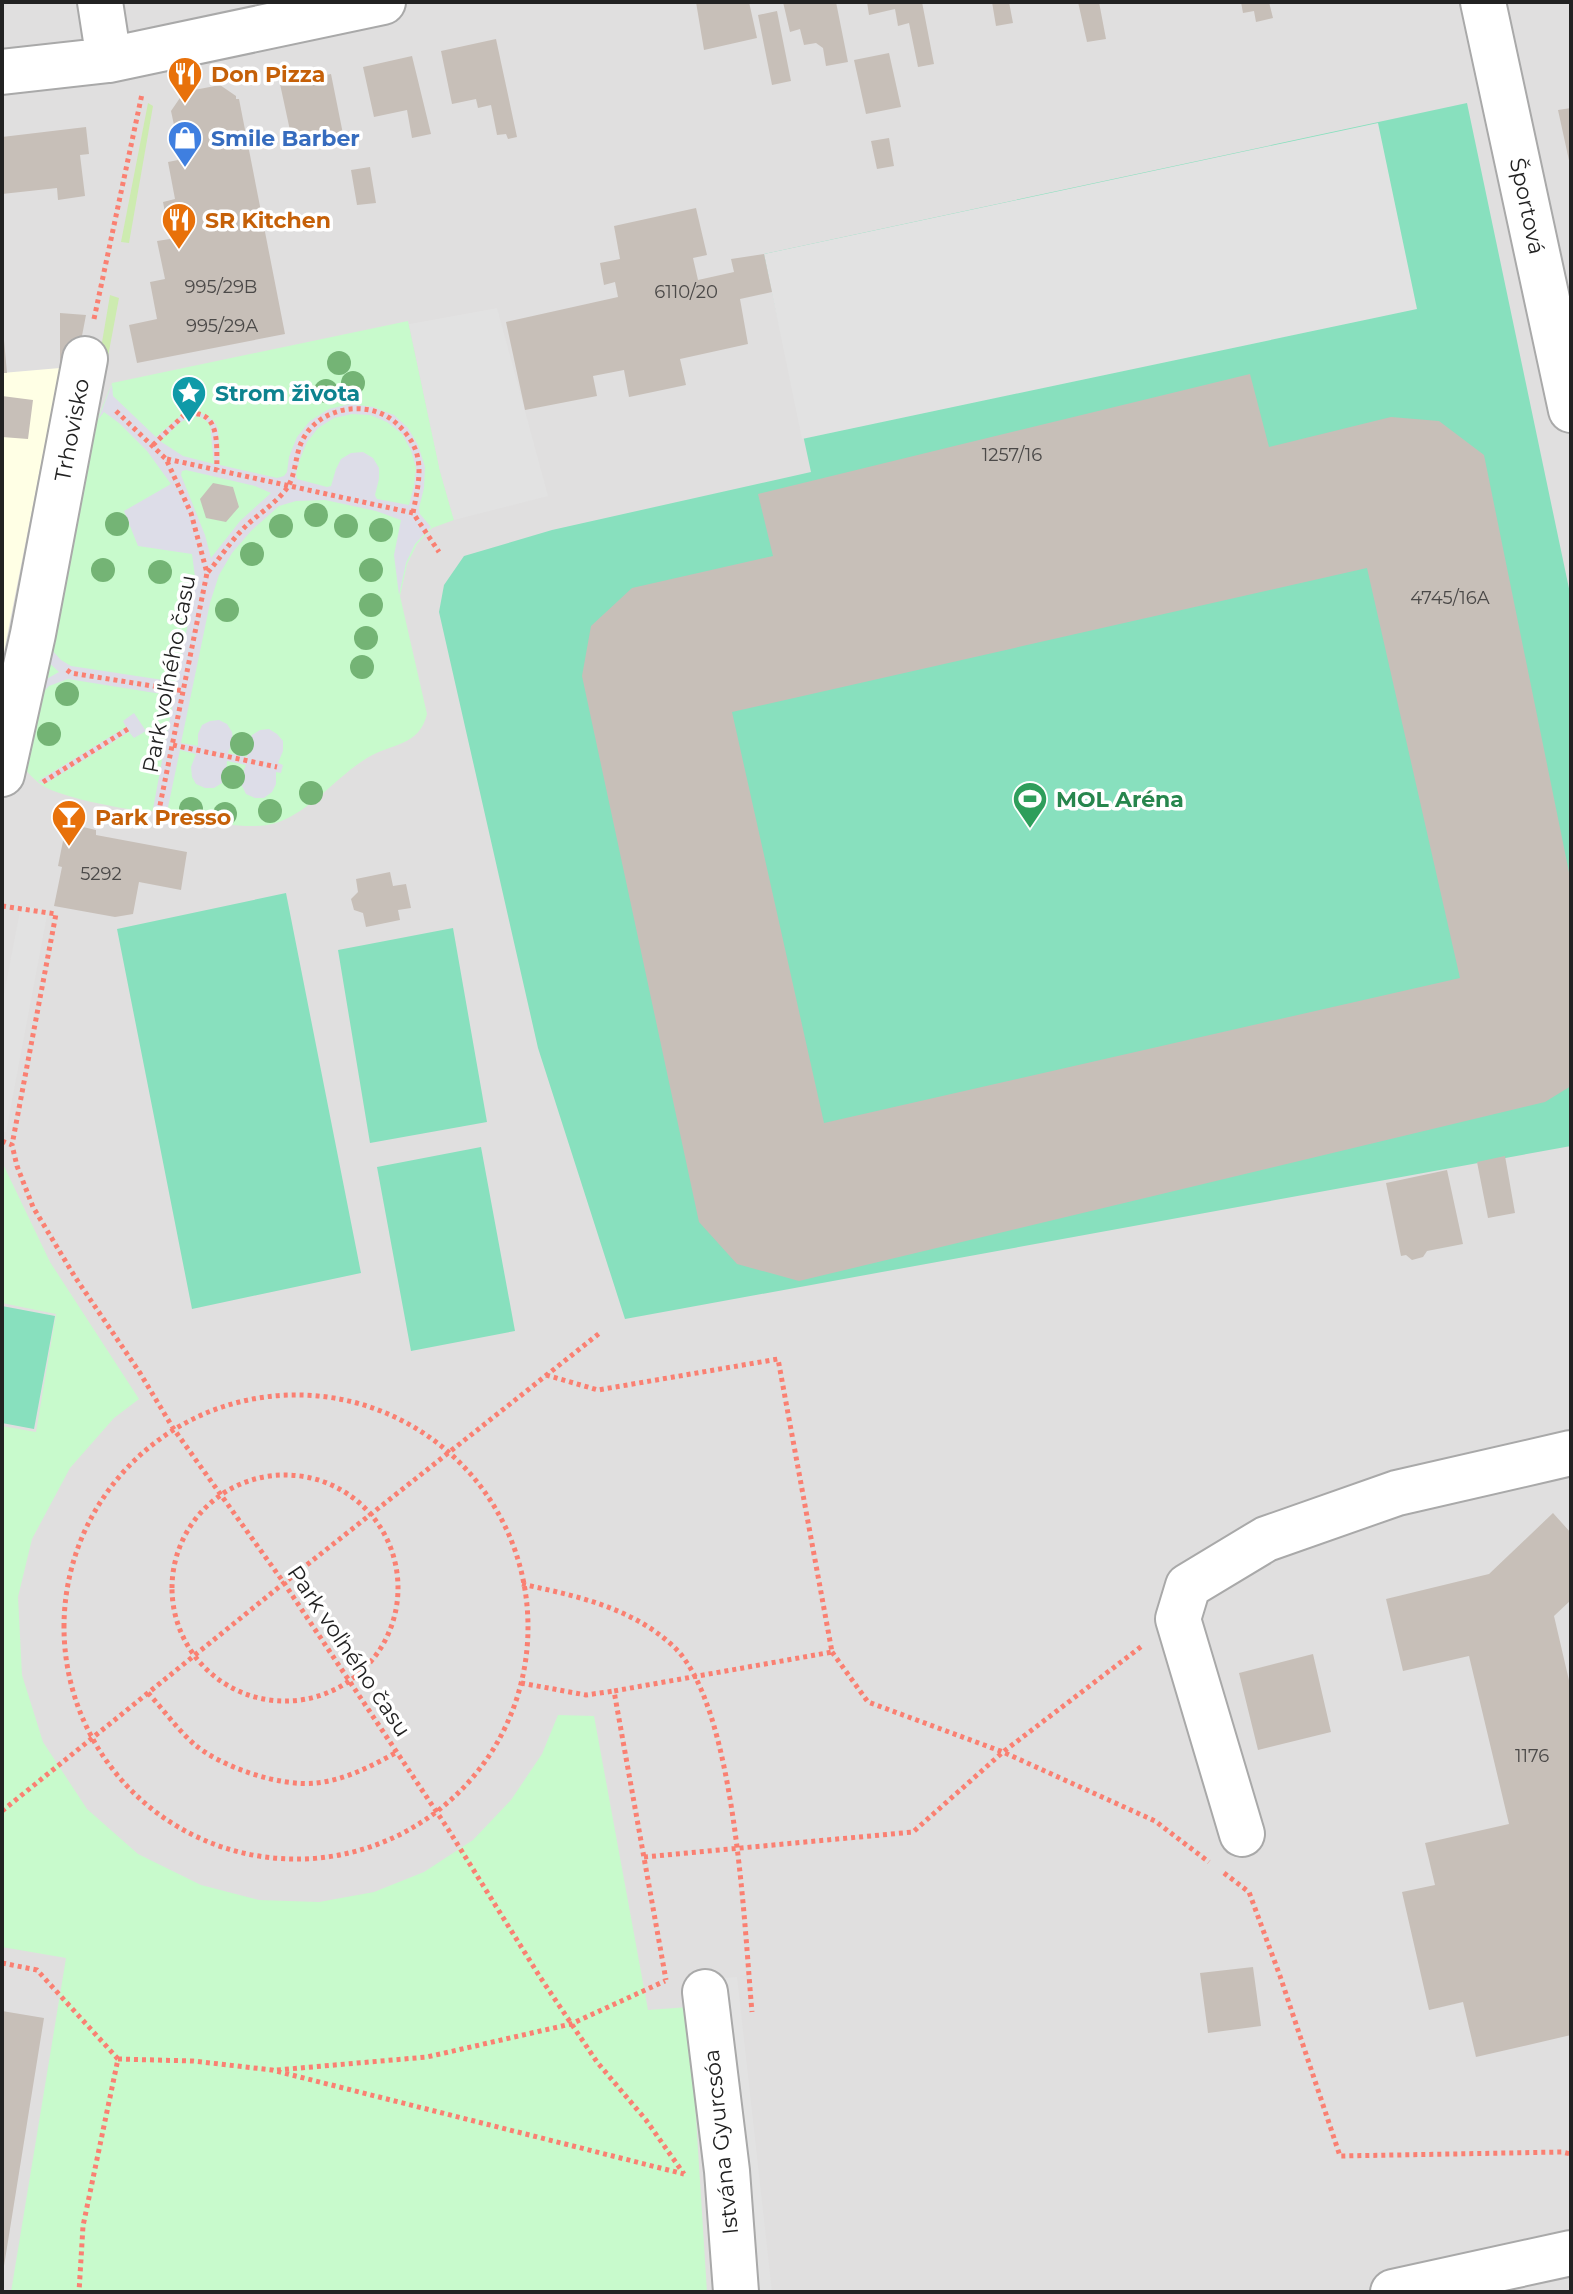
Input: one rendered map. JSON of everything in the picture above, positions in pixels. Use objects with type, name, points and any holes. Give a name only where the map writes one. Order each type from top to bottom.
[{"type":"street","points":[[100,2],[109,60]]},
{"type":"street","points":[[2,72],[109,60],[383,2]]},
{"type":"street","name":"Športová","points":[[1483,2],[1571,410]]},
{"type":"street","name":"Trhovisko","points":[[20,780],[33,634],[83,372]]},
{"type":"street","points":[[1242,1834],[1178,1619],[1188,1586],[1266,1539],[1397,1493],[1571,1453]]},
{"type":"street","name":"Istvána Gyurcsóa","points":[[685,1986],[728,2186],[736,2292]]},
{"type":"street","points":[[1393,2292],[1571,2253]]},
{"type":"path","name":"Trhovisko","points":[[83,372],[143,87]]},
{"type":"path","name":"Park voľného času","points":[[83,372],[105,401],[166,459],[191,513],[207,573],[156,825]]},
{"type":"path","points":[[207,573],[245,526],[289,486],[302,439],[315,424],[332,413],[351,408],[370,410],[391,419],[405,431],[415,448],[420,467],[413,513],[439,552]]},
{"type":"path","points":[[153,445],[185,414],[200,414],[211,421],[216,435],[217,470]]},
{"type":"path","points":[[166,459],[413,513]]},
{"type":"path","points":[[33,634],[49,655],[71,673],[184,691]]},
{"type":"path","points":[[20,780],[42,783],[128,729]]},
{"type":"path","points":[[173,745],[277,767]]},
{"type":"path","points":[[2,906],[56,914],[12,1145],[2,1141]]},
{"type":"path","name":"Park voľného času","points":[[12,1145],[33,1207],[173,1428],[284,1583],[436,1811],[597,2062],[646,2120],[685,2175],[272,2070]]},
{"type":"path","points":[[2,1811],[601,1332]]},
{"type":"path","points":[[546,1375],[598,1390],[778,1359],[832,1652],[868,1702],[1003,1752],[1155,1821],[1249,1892],[1340,2156],[1571,2154]]},
{"type":"path","points":[[328,1395],[403,1419],[467,1467],[511,1535],[529,1612],[520,1692],[485,1764],[427,1820],[360,1851],[287,1861],[214,1846],[150,1809],[100,1754],[70,1687],[63,1613],[79,1541],[117,1477],[173,1428],[247,1398],[328,1395]]},
{"type":"path","points":[[288,1473],[324,1480],[356,1497],[380,1524],[395,1556],[400,1592],[392,1627],[375,1659],[345,1685],[309,1700],[270,1701],[233,1690],[202,1666],[181,1633],[171,1595],[176,1557],[192,1521],[220,1494],[252,1478],[288,1473]]},
{"type":"path","points":[[522,1584],[594,1601],[642,1622],[675,1647],[696,1676]]},
{"type":"path","points":[[644,1857],[913,1832],[1003,1752],[1178,1619]]},
{"type":"path","points":[[521,1683],[586,1695],[832,1652]]},
{"type":"path","points":[[2,1963],[37,1970],[118,2059],[193,2061],[272,2070],[427,2057],[571,2024],[685,1986],[644,1857],[614,1691]]},
{"type":"path","points":[[148,1693],[194,1744],[232,1767],[273,1780],[315,1783],[360,1772],[397,1752]]},
{"type":"path","points":[[79,2292],[83,2226],[118,2059]]},
{"type":"shaded area","points":[[2,2],[1571,2],[1571,2292],[2,2292]]},
{"type":"shaded area","points":[[1378,123],[1417,309],[802,439],[764,254]]},
{"type":"shaded area","points":[[497,308],[548,496],[454,520],[440,471],[409,324]]},
{"type":"shaded area","points":[[60,368],[2,662],[2,373]]},
{"type":"shaded area","points":[[112,384],[113,396],[156,437],[184,413],[201,413],[214,421],[218,429],[220,465],[277,478],[287,472],[297,437],[310,421],[329,409],[350,404],[373,407],[394,415],[408,428],[418,445],[425,467],[419,508],[431,527],[415,544],[406,563],[399,595],[394,555],[401,520],[325,500],[296,501],[279,506],[251,531],[232,553],[219,575],[210,603],[181,743],[198,746],[202,725],[219,720],[227,724],[232,732],[233,741],[228,753],[247,757],[252,735],[269,729],[277,734],[283,741],[278,763],[283,765],[281,773],[276,772],[272,792],[264,798],[246,794],[241,777],[246,765],[227,761],[222,783],[214,788],[196,784],[191,767],[196,754],[180,750],[167,812],[153,809],[174,696],[68,679],[49,686],[39,697],[41,682],[59,672],[46,660],[52,650],[71,666],[176,682],[195,577],[192,554],[138,546],[124,511],[171,484],[147,451],[119,423],[104,412],[98,420]],"holes":[[[352,414],[370,415],[387,422],[402,434],[416,468],[409,505],[377,499],[379,468],[373,458],[363,452],[351,453],[341,459],[331,486],[297,479],[307,442],[318,428],[334,418]],[[193,416],[201,417],[210,424],[214,464],[183,456],[160,441],[181,422]],[[182,471],[255,486],[271,493],[240,521],[211,558]]]},
{"type":"shaded area","points":[[134,713],[146,731],[134,738],[129,732],[45,784],[38,781],[126,727],[123,721]]},
{"type":"shaded area","points":[[21,906],[48,910],[6,1132],[2,1132],[2,1005]]},
{"type":"shaded area","points":[[737,1977],[772,2292],[715,2292],[687,1981]]},
{"type":"green space","points":[[148,103],[153,106],[129,243],[121,242]]},
{"type":"green space","name":"MOL Aréna","points":[[1467,103],[1571,598],[1571,1146],[625,1319],[538,1048],[439,612],[444,585],[464,556],[552,530],[811,472],[764,254]]},
{"type":"green space","points":[[110,295],[119,298],[107,362],[99,360]]},
{"type":"green space","points":[[408,321],[440,471],[454,520],[432,528],[417,544],[407,564],[400,596],[427,714],[418,733],[367,758],[291,816],[266,825],[216,823],[109,806],[60,793],[38,782],[20,763],[73,503],[97,420],[112,383]]},
{"type":"green space","points":[[286,893],[361,1273],[192,1309],[117,929]]},
{"type":"green space","points":[[453,928],[487,1122],[370,1143],[338,950]]},
{"type":"green space","points":[[481,1147],[515,1331],[411,1351],[377,1167]]},
{"type":"green space","points":[[2,1162],[50,1262],[139,1399],[114,1418],[70,1468],[32,1539],[18,1597],[22,1675],[43,1742],[87,1809],[138,1854],[201,1885],[259,1900],[319,1902],[374,1892],[424,1872],[473,1840],[511,1800],[542,1754],[558,1715],[594,1716],[648,2010],[689,2007],[707,2292],[11,2292],[66,1958],[2,1947],[2,1426],[36,1432],[56,1314],[2,1303]]},
{"type":"green space","points":[[2,1306],[55,1316],[34,1429],[2,1423]]},
{"type":"building","points":[[696,2],[749,2],[757,38],[704,50]]},
{"type":"building","points":[[783,2],[836,2],[848,62],[826,66],[823,48],[816,43],[804,45],[800,29],[790,32]]},
{"type":"building","points":[[867,2],[922,2],[934,64],[918,67],[909,23],[898,26],[895,9],[869,15]]},
{"type":"building","points":[[992,2],[1009,2],[1013,23],[996,26]]},
{"type":"building","points":[[1078,2],[1099,2],[1106,39],[1087,42]]},
{"type":"building","points":[[1241,2],[1269,2],[1273,18],[1256,22],[1254,11],[1243,13]]},
{"type":"building","points":[[777,11],[791,81],[772,85],[758,15]]},
{"type":"building","points":[[496,39],[517,137],[508,139],[506,134],[497,135],[491,105],[478,108],[476,99],[452,104],[441,51]]},
{"type":"building","points":[[889,53],[901,107],[866,114],[854,60]]},
{"type":"building","points":[[412,56],[431,134],[412,138],[407,110],[374,117],[363,67]]},
{"type":"building","points":[[331,74],[345,144],[320,149],[316,130],[291,135],[280,84]]},
{"type":"building","points":[[220,85],[239,99],[285,334],[137,363],[129,325],[157,319],[150,282],[165,279],[157,241],[170,239],[163,202],[175,199],[168,162],[178,160],[171,111],[184,92]]},
{"type":"building","points":[[1571,108],[1571,165],[1570,165],[1558,110]]},
{"type":"building","points":[[86,127],[89,154],[80,155],[85,196],[58,200],[57,188],[2,194],[2,137]]},
{"type":"building","points":[[889,138],[894,166],[877,169],[871,141]]},
{"type":"building","points":[[370,167],[376,203],[357,205],[351,170]]},
{"type":"building","points":[[696,208],[707,255],[693,258],[698,280],[734,272],[731,259],[764,254],[772,292],[740,299],[748,344],[680,359],[686,385],[629,397],[624,370],[593,376],[597,396],[525,410],[506,322],[618,297],[615,282],[604,285],[600,263],[620,259],[614,226]]},
{"type":"building","points":[[60,313],[86,315],[76,367],[60,368]]},
{"type":"building","points":[[4,340],[7,373],[2,373]]},
{"type":"building","points":[[1250,374],[1269,447],[1391,417],[1439,421],[1484,455],[1571,882],[1571,1086],[1545,1102],[799,1281],[737,1264],[699,1222],[582,676],[591,626],[632,588],[773,556],[758,494]],"holes":[[[1367,568],[1460,978],[824,1123],[732,712]]]},
{"type":"building","points":[[2,396],[33,400],[28,439],[2,437]]},
{"type":"building","points":[[213,483],[233,487],[239,507],[226,522],[206,518],[200,499]]},
{"type":"building","points":[[70,824],[96,830],[96,835],[187,852],[181,890],[139,882],[133,914],[115,917],[54,906],[62,867],[58,866],[63,828],[69,830]]},
{"type":"building","points":[[390,872],[393,886],[406,884],[411,908],[398,910],[400,920],[366,927],[363,913],[354,910],[351,899],[358,892],[356,879]]},
{"type":"building","points":[[1505,1156],[1515,1213],[1488,1218],[1477,1162]]},
{"type":"building","points":[[1447,1170],[1463,1244],[1427,1251],[1423,1257],[1412,1260],[1406,1255],[1401,1256],[1386,1183]]},
{"type":"building","points":[[1553,1513],[1571,1533],[1571,1600],[1554,1616],[1571,1689],[1571,2035],[1476,2057],[1463,2002],[1429,2010],[1402,1892],[1435,1885],[1425,1843],[1509,1824],[1469,1656],[1403,1671],[1386,1599],[1489,1574]]},
{"type":"building","points":[[1313,1654],[1331,1732],[1258,1750],[1239,1673]]},
{"type":"building","points":[[1253,1967],[1261,2026],[1208,2033],[1200,1973]]},
{"type":"building","points":[[2,2011],[44,2018],[4,2266],[2,2266]]},
{"type":"place","name":"Don Pizza","points":[[185,105]]},
{"type":"place","name":"Smile Barber","points":[[185,169]]},
{"type":"place","name":"SR Kitchen","points":[[179,251]]},
{"type":"place","name":"Strom života","points":[[189,424]]},
{"type":"place","name":"MOL Aréna","points":[[1030,830]]},
{"type":"place","name":"Park Presso","points":[[69,848]]}]
